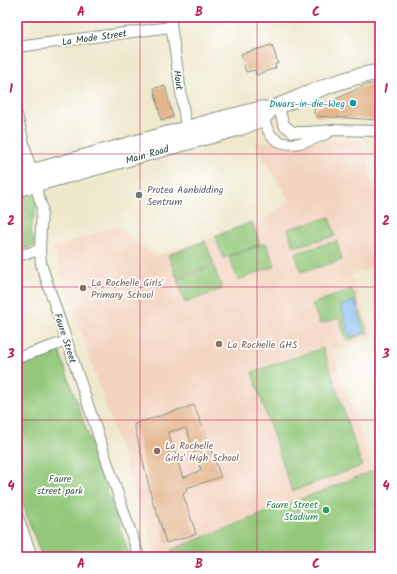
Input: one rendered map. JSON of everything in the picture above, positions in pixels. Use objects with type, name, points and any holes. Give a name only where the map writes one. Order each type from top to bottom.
[{"type":"main road","name":"Main Road","points":[[17,189],[27,178],[188,136],[242,127],[268,110],[341,81],[380,72]]},
{"type":"main road","points":[[17,520],[30,557]]},
{"type":"main road","points":[[17,545],[21,557]]},
{"type":"street","name":"La Mode Street","points":[[17,47],[171,22]]},
{"type":"street","name":"Hout","points":[[171,22],[188,136]]},
{"type":"street","points":[[268,110],[271,135],[276,140],[281,142],[299,143],[310,141],[334,130]]},
{"type":"street","points":[[268,110],[292,132],[334,130],[380,131]]},
{"type":"street","name":"Faure Street","points":[[17,115],[27,178],[42,207],[40,250],[41,264],[140,557]]},
{"type":"street","points":[[17,256],[40,250]]},
{"type":"street","points":[[17,358],[67,341]]},
{"type":"shaded area","name":"La Rochelle GHS","points":[[361,141],[380,207],[380,264],[352,275],[374,337],[332,351],[374,470],[156,556],[53,248],[117,226],[155,256],[261,222],[290,201],[253,142]]},
{"type":"green space","points":[[34,185],[38,199],[31,230],[35,246],[17,251],[17,191]]},
{"type":"green space","points":[[330,217],[335,236],[293,247],[288,229]]},
{"type":"green space","points":[[252,222],[260,244],[223,258],[215,236]]},
{"type":"green space","points":[[205,241],[214,264],[177,278],[168,255]]},
{"type":"green space","points":[[337,241],[342,260],[301,272],[295,253]]},
{"type":"green space","points":[[266,243],[275,266],[238,280],[229,257]]},
{"type":"green space","points":[[214,266],[222,289],[185,303],[177,280]]},
{"type":"green space","points":[[352,289],[368,333],[347,341],[339,318],[320,324],[312,304]]},
{"type":"green space","points":[[323,348],[362,466],[292,491],[252,372]]},
{"type":"green space","name":"Faure street park","points":[[59,350],[130,557],[42,557],[17,490],[17,364]]},
{"type":"green space","name":"Faure Street Stadium","points":[[380,468],[380,557],[173,557],[171,550]]},
{"type":"water","points":[[355,301],[364,333],[350,337],[341,306]]},
{"type":"building","points":[[272,45],[278,63],[275,64],[276,68],[256,75],[255,70],[246,72],[241,54]]},
{"type":"building","name":"Dwars-in-die-Weg","points":[[377,83],[380,98],[378,120],[316,116],[314,113],[314,109],[366,85]]},
{"type":"building","points":[[165,86],[173,117],[161,120],[154,88]]},
{"type":"building","name":"La Rochelle Girls' High School","points":[[194,405],[221,477],[186,488],[187,491],[183,494],[196,534],[166,543],[155,506],[154,507],[134,424]],"holes":[[[186,428],[201,470],[183,478],[168,432]]]},
{"type":"place","name":"Dwars-in-die-Weg","points":[[353,103]]},
{"type":"place","name":"Protea Aanbidding Sentrum","points":[[139,195]]},
{"type":"place","name":"La Rochelle Girls' Primary School","points":[[83,288]]},
{"type":"place","name":"La Rochelle GHS","points":[[219,344]]},
{"type":"place","name":"La Rochelle Girls' High School","points":[[157,451]]},
{"type":"place","name":"Faure Street Stadium","points":[[326,510]]}]
